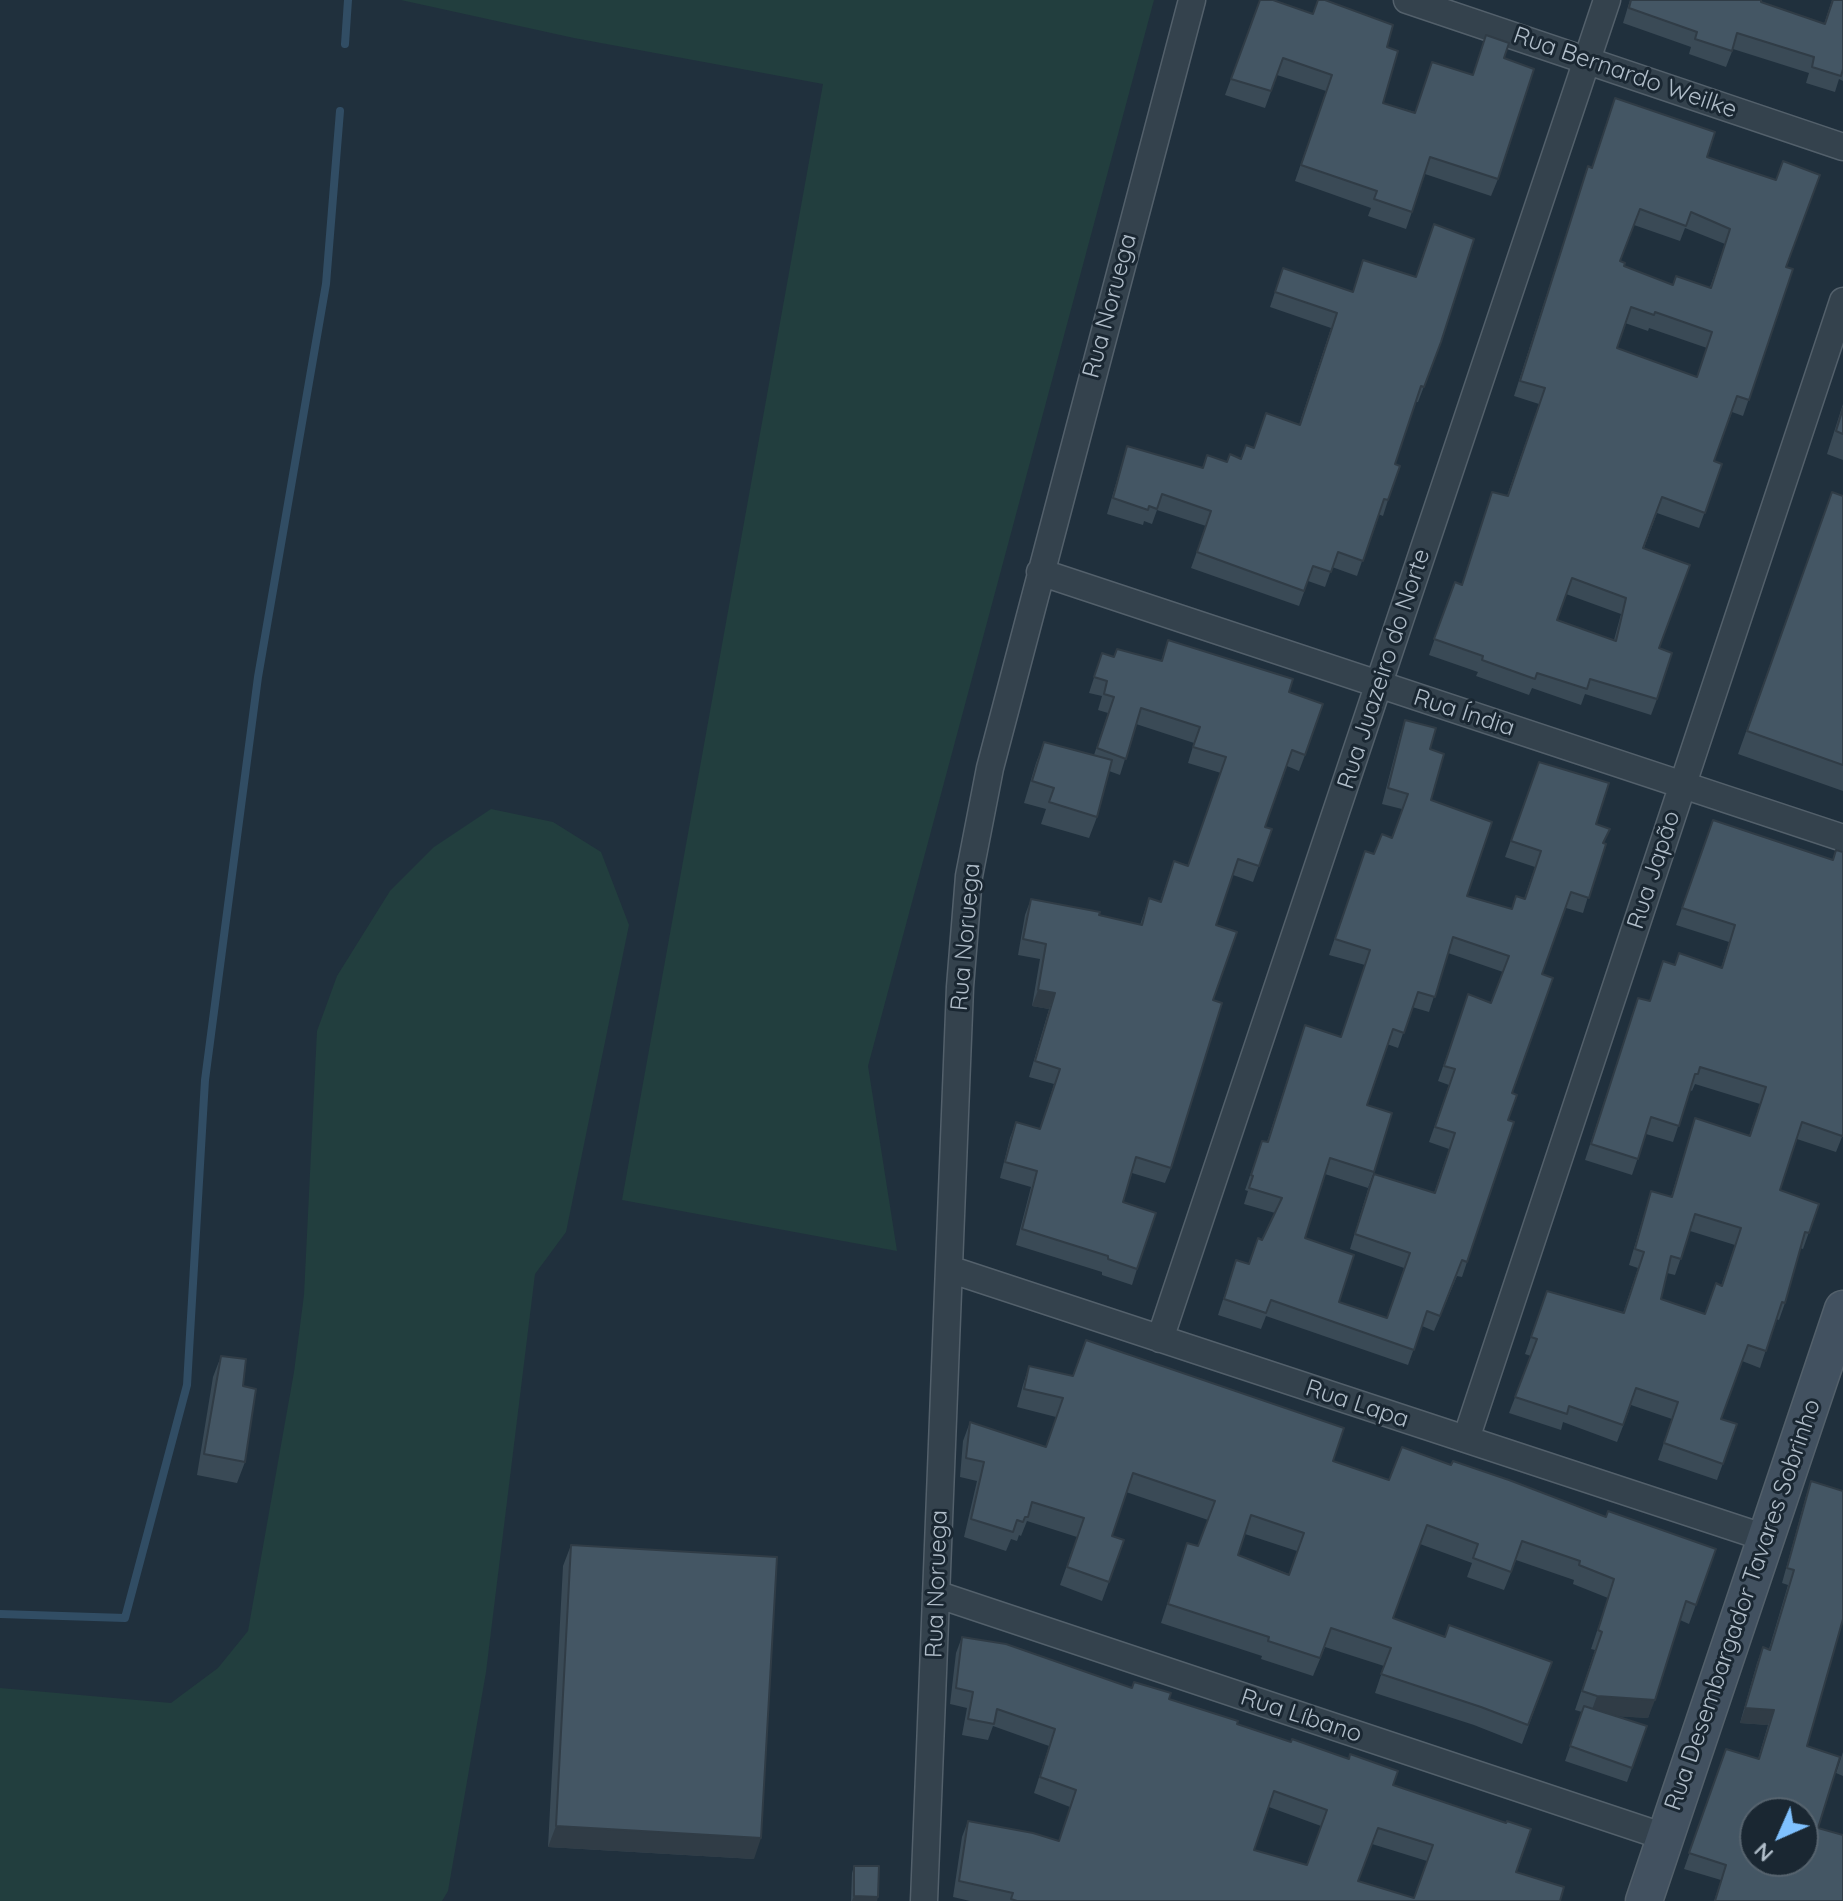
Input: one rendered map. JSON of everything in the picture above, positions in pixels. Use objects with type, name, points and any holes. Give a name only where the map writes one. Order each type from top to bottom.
[{"type":"street","name":"Rua Noruega","points":[[924,1901],[960,987],[969,876],[990,768],[1192,0]]},
{"type":"street","name":"Rua Bernardo Weilke","points":[[1407,0],[1843,147]]},
{"type":"street","name":"Rua Juazeiro do Norte","points":[[1160,1339],[1607,0]]},
{"type":"street","name":"Rua Japão","points":[[1466,1439],[1843,301]]},
{"type":"street","name":"Rua Índia","points":[[1040,572],[1843,838]]},
{"type":"street","name":"Rua Lapa","points":[[949,1269],[1766,1538]]},
{"type":"street","name":"Rua Desembargador Tavares Sobrinho","points":[[1644,1901],[1843,1309]]},
{"type":"street","name":"Rua Líbano","points":[[936,1594],[1665,1837]]},
{"type":"green space","points":[[401,0],[1154,0],[868,1066],[897,1251],[622,1200],[823,84],[574,38]]},
{"type":"green space","points":[[491,809],[553,822],[601,852],[629,925],[566,1232],[535,1274],[486,1672],[448,1891],[442,1901],[0,1901],[0,1688],[171,1703],[218,1668],[248,1631],[294,1372],[304,1295],[317,1031],[337,976],[390,891],[434,847]]},
{"type":"building","points":[[1260,0],[1273,0],[1313,14],[1318,0],[1325,0],[1393,25],[1387,47],[1398,51],[1383,103],[1415,113],[1432,62],[1473,75],[1486,35],[1509,43],[1504,58],[1534,69],[1498,179],[1430,157],[1412,212],[1374,199],[1377,191],[1301,165],[1332,75],[1283,58],[1271,91],[1231,79]]},
{"type":"building","points":[[1631,0],[1761,0],[1825,24],[1833,0],[1843,0],[1841,76],[1812,67],[1814,57],[1737,33],[1732,51],[1695,39],[1697,32],[1629,8]]},
{"type":"building","points":[[1615,98],[1715,132],[1707,157],[1776,180],[1783,161],[1820,175],[1786,267],[1793,269],[1749,400],[1737,396],[1714,461],[1722,464],[1705,513],[1662,497],[1643,548],[1690,565],[1659,648],[1672,653],[1657,699],[1590,679],[1587,689],[1537,673],[1535,679],[1434,639],[1455,582],[1462,585],[1492,492],[1508,496],[1545,388],[1520,381],[1588,166],[1592,168]],"holes":[[[1640,209],[1686,226],[1691,212],[1730,229],[1711,288],[1676,276],[1673,285],[1624,266],[1625,263],[1620,261]],[[1631,307],[1712,332],[1697,377],[1617,348]],[[1572,578],[1626,598],[1616,641],[1557,620]]]},
{"type":"building","points":[[1434,224],[1474,239],[1441,342],[1424,387],[1421,386],[1395,464],[1400,466],[1388,500],[1384,499],[1363,561],[1338,552],[1331,572],[1313,566],[1304,591],[1197,552],[1211,511],[1162,494],[1157,509],[1149,506],[1148,510],[1113,498],[1127,446],[1203,468],[1207,455],[1227,462],[1230,454],[1241,459],[1246,445],[1254,448],[1266,413],[1300,425],[1337,313],[1275,292],[1283,268],[1353,292],[1363,260],[1416,277]]},
{"type":"building","points":[[1843,408],[1843,434],[1836,431]]},
{"type":"building","points":[[1832,492],[1843,496],[1843,765],[1747,731]]},
{"type":"building","points":[[1168,640],[1293,679],[1289,692],[1323,704],[1305,755],[1292,750],[1265,827],[1272,829],[1259,866],[1238,859],[1216,925],[1237,932],[1213,1000],[1222,1003],[1171,1168],[1136,1157],[1123,1202],[1156,1213],[1137,1269],[1108,1259],[1108,1256],[1022,1229],[1037,1171],[1005,1162],[1016,1122],[1040,1129],[1060,1069],[1035,1061],[1055,993],[1038,990],[1046,944],[1023,939],[1031,899],[1100,912],[1099,915],[1142,925],[1149,898],[1161,902],[1174,861],[1188,866],[1226,757],[1193,747],[1200,727],[1141,708],[1126,759],[1097,748],[1114,697],[1104,694],[1107,681],[1094,677],[1102,653],[1114,657],[1117,649],[1162,661]]},
{"type":"building","points":[[1405,720],[1436,728],[1430,749],[1444,754],[1431,800],[1492,822],[1467,896],[1512,909],[1516,896],[1525,899],[1541,851],[1511,841],[1539,762],[1609,783],[1596,824],[1610,829],[1603,843],[1606,844],[1589,898],[1571,892],[1542,974],[1553,978],[1512,1093],[1517,1095],[1508,1120],[1514,1122],[1467,1262],[1462,1260],[1440,1316],[1427,1311],[1414,1350],[1271,1300],[1266,1313],[1224,1299],[1236,1260],[1249,1264],[1258,1238],[1262,1240],[1282,1198],[1249,1188],[1262,1141],[1268,1142],[1305,1025],[1341,1037],[1370,950],[1335,939],[1365,851],[1374,854],[1382,834],[1392,838],[1408,794],[1388,788]],"holes":[[[1453,937],[1509,956],[1491,1003],[1468,994],[1444,1066],[1455,1069],[1435,1127],[1455,1133],[1435,1193],[1374,1174],[1355,1234],[1410,1253],[1387,1318],[1339,1302],[1354,1255],[1305,1238],[1330,1158],[1374,1172],[1392,1113],[1367,1105],[1393,1029],[1404,1033],[1418,992],[1435,997]]]},
{"type":"building","points":[[1044,742],[1112,760],[1097,817],[1049,802],[1054,788],[1032,781]]},
{"type":"building","points":[[1713,820],[1833,860],[1836,850],[1843,852],[1843,1134],[1802,1122],[1780,1190],[1819,1204],[1809,1233],[1805,1232],[1785,1303],[1782,1302],[1766,1351],[1748,1345],[1721,1419],[1737,1424],[1723,1464],[1664,1443],[1678,1402],[1636,1388],[1623,1425],[1569,1406],[1567,1414],[1515,1397],[1537,1339],[1531,1337],[1547,1291],[1624,1313],[1644,1252],[1635,1249],[1651,1191],[1672,1197],[1695,1118],[1750,1136],[1766,1087],[1700,1067],[1679,1126],[1651,1117],[1638,1159],[1591,1144],[1638,998],[1650,1001],[1663,961],[1675,965],[1679,953],[1722,968],[1735,925],[1682,908]],"holes":[[[1695,1214],[1741,1228],[1722,1286],[1716,1283],[1705,1314],[1661,1299],[1671,1256],[1681,1259]]]},
{"type":"building","points":[[1086,1340],[1344,1428],[1333,1461],[1389,1480],[1402,1447],[1451,1465],[1453,1461],[1509,1480],[1606,1517],[1608,1511],[1716,1549],[1696,1605],[1686,1601],[1655,1700],[1597,1696],[1582,1691],[1602,1632],[1598,1630],[1614,1579],[1579,1565],[1580,1561],[1522,1541],[1511,1572],[1473,1558],[1478,1544],[1427,1525],[1393,1618],[1445,1637],[1449,1625],[1552,1662],[1528,1725],[1381,1674],[1391,1648],[1331,1628],[1320,1658],[1268,1641],[1269,1637],[1168,1604],[1187,1543],[1198,1546],[1215,1501],[1133,1473],[1112,1536],[1124,1540],[1109,1582],[1067,1567],[1084,1518],[1032,1502],[1028,1517],[1023,1522],[1017,1520],[1013,1532],[971,1519],[984,1462],[966,1458],[970,1422],[1046,1447],[1063,1398],[1024,1389],[1029,1366],[1073,1376]],"holes":[[[1251,1515],[1304,1533],[1289,1575],[1238,1555]]]},
{"type":"building","points":[[221,1356],[246,1359],[243,1386],[256,1389],[245,1462],[204,1454]]},
{"type":"building","points":[[1811,1481],[1843,1491],[1843,1619],[1807,1746],[1840,1757],[1819,1825],[1819,1797],[1739,1797],[1739,1877],[1819,1877],[1819,1828],[1843,1835],[1843,1901],[1715,1901],[1726,1865],[1689,1853],[1726,1749],[1759,1759],[1774,1710],[1745,1708],[1763,1647],[1770,1650],[1794,1570],[1787,1568]]},
{"type":"building","points":[[571,1545],[777,1557],[761,1838],[556,1826]]},
{"type":"building","points":[[962,1637],[1006,1644],[1132,1688],[1134,1682],[1171,1693],[1169,1699],[1291,1742],[1292,1739],[1349,1759],[1350,1754],[1398,1771],[1393,1785],[1531,1829],[1516,1872],[1564,1887],[1560,1901],[1017,1901],[1011,1899],[1013,1893],[959,1881],[968,1821],[1059,1841],[1076,1790],[1040,1777],[1055,1729],[997,1709],[994,1724],[968,1719],[973,1692],[956,1688]],"holes":[[[1274,1791],[1327,1810],[1307,1865],[1254,1850]],[[1378,1828],[1433,1845],[1414,1898],[1358,1881]]]},
{"type":"building","points":[[1584,1706],[1647,1726],[1632,1768],[1570,1746]]},
{"type":"building","points":[[854,1866],[879,1866],[878,1897],[854,1896]]},
{"type":"waterway","points":[[345,44],[348,0]]},
{"type":"waterway","points":[[0,1614],[125,1618],[187,1385],[205,1080],[258,677],[326,284],[340,111]]}]
